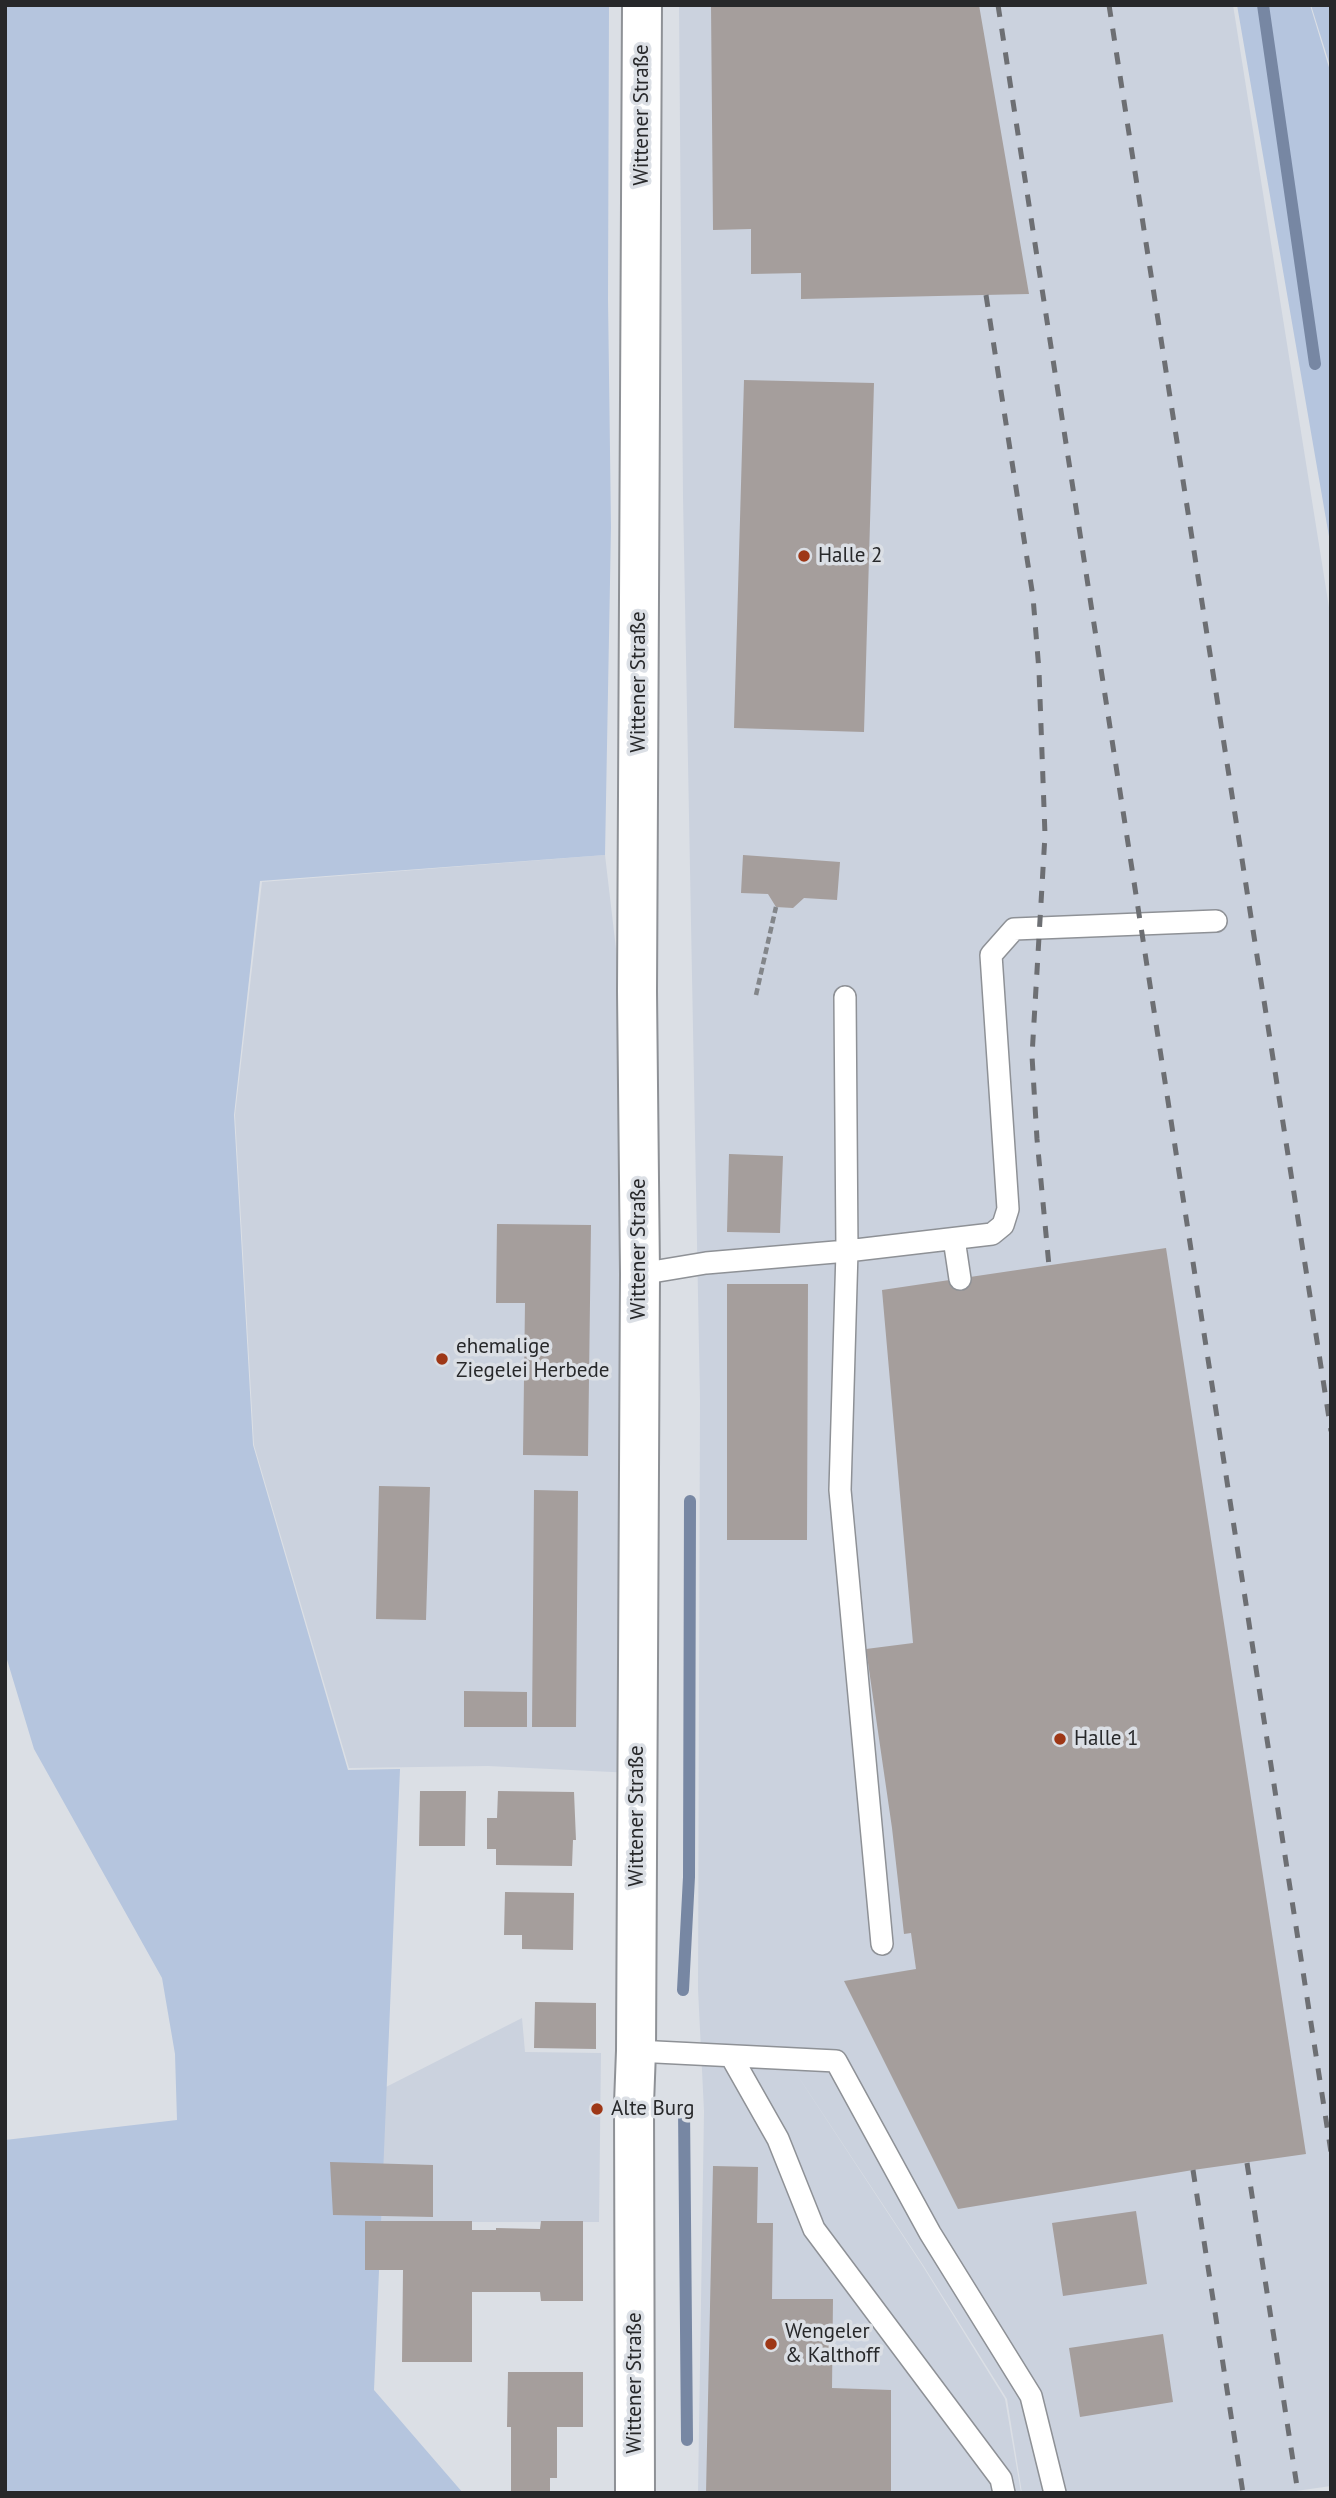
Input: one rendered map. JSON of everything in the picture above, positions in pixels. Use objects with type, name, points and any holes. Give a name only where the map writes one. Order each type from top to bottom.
[{"type":"main road","name":"Wittener Straße","points":[[635,2493],[634,2104],[639,1274],[637,978],[642,5]]},
{"type":"lane","points":[[639,1274],[706,1263],[847,1251],[992,1234],[1003,1225],[1008,1209],[991,955],[1014,929],[1216,921]]},
{"type":"lane","points":[[845,997],[847,1251],[840,1490],[882,1944]]},
{"type":"lane","points":[[954,1239],[960,1279]]},
{"type":"lane","points":[[636,2051],[836,2061],[930,2233],[1031,2396],[1055,2493]]},
{"type":"lane","points":[[731,2056],[778,2139],[814,2229],[1001,2479],[1003,2493]]},
{"type":"path","points":[[756,995],[776,906]]},
{"type":"shaded area","points":[[5,5],[609,5],[608,299],[611,527],[605,855],[260,881],[234,1115],[253,1445],[348,1770],[400,1769],[374,2390],[463,2493],[5,2493],[5,2140],[177,2120],[175,2054],[162,1978],[34,1749],[5,1653]]},
{"type":"shaded area","points":[[679,5],[1233,5],[1331,620],[1331,2486],[1282,2493],[1022,2493],[1007,2399],[923,2265],[786,2058],[922,2265],[1005,2399],[1021,2493],[698,2493],[704,2111],[698,1989],[700,1401],[683,497]]},
{"type":"shaded area","points":[[1237,5],[1310,5],[1331,74],[1331,548]]},
{"type":"shaded area","points":[[1311,5],[1331,5],[1331,69]]},
{"type":"shaded area","name":"ehemalige Ziegelei Herbede","points":[[605,855],[635,1111],[633,1773],[488,1766],[349,1768],[254,1445],[235,1115],[262,882]]},
{"type":"shaded area","points":[[522,2018],[525,2052],[601,2053],[599,2222],[379,2222],[386,2087]]},
{"type":"building","points":[[711,5],[979,5],[1029,294],[801,299],[801,273],[751,274],[751,229],[713,230]]},
{"type":"building","name":"Halle 2","points":[[744,380],[874,383],[864,732],[734,728]]},
{"type":"building","points":[[743,855],[840,862],[837,900],[804,898],[793,908],[776,907],[768,894],[741,893]]},
{"type":"building","points":[[729,1154],[783,1156],[780,1233],[727,1232]]},
{"type":"building","points":[[497,1224],[591,1225],[588,1456],[523,1455],[525,1303],[496,1303]]},
{"type":"building","name":"Halle 1","points":[[1166,1248],[1306,2154],[958,2209],[844,1981],[916,1969],[911,1933],[904,1934],[892,1828],[866,1649],[913,1643],[882,1290]]},
{"type":"building","points":[[727,1284],[808,1284],[807,1540],[727,1540]]},
{"type":"building","points":[[379,1486],[430,1487],[426,1620],[376,1619]]},
{"type":"building","points":[[534,1490],[578,1491],[576,1727],[532,1727]]},
{"type":"building","points":[[464,1691],[527,1692],[527,1727],[464,1727]]},
{"type":"building","points":[[420,1791],[466,1791],[465,1846],[419,1846]]},
{"type":"building","points":[[498,1791],[574,1792],[576,1840],[573,1840],[572,1866],[496,1865],[496,1849],[487,1849],[487,1818],[497,1818]]},
{"type":"building","points":[[505,1892],[574,1893],[573,1950],[522,1949],[522,1935],[504,1935]]},
{"type":"building","points":[[535,2002],[596,2003],[596,2049],[534,2048]]},
{"type":"building","points":[[330,2162],[433,2165],[433,2217],[333,2215]]},
{"type":"building","name":"Wengeler & Kalthoff","points":[[713,2166],[758,2167],[757,2223],[773,2223],[772,2299],[833,2299],[832,2388],[891,2390],[891,2493],[706,2493]]},
{"type":"building","points":[[1136,2211],[1147,2284],[1063,2296],[1052,2223]]},
{"type":"building","points":[[365,2221],[472,2221],[472,2230],[496,2230],[540,2229],[541,2221],[583,2221],[583,2301],[541,2301],[540,2292],[472,2292],[472,2362],[402,2362],[403,2270],[365,2270]]},
{"type":"building","points":[[1163,2334],[1173,2402],[1080,2417],[1069,2348]]},
{"type":"building","points":[[508,2372],[583,2372],[583,2427],[557,2427],[557,2478],[550,2478],[550,2493],[511,2493],[511,2427],[507,2427]]},
{"type":"waterway","points":[[1263,5],[1315,364]]},
{"type":"waterway","points":[[683,1990],[689,1877],[690,1501]]},
{"type":"waterway","points":[[684,2108],[687,2440]]},
{"type":"railway","points":[[998,5],[1331,2152]]},
{"type":"railway","points":[[1109,5],[1331,1431]]},
{"type":"railway","points":[[986,295],[1033,597],[1039,671],[1045,835],[1032,1056],[1049,1266]]},
{"type":"railway","points":[[1247,2163],[1298,2493]]},
{"type":"railway","points":[[1193,2170],[1243,2493]]},
{"type":"place","name":"Halle 2","points":[[804,556]]},
{"type":"place","name":"ehemalige Ziegelei Herbede","points":[[442,1359]]},
{"type":"place","name":"Halle 1","points":[[1060,1739]]},
{"type":"place","name":"Alte Burg","points":[[597,2109]]},
{"type":"place","name":"Wengeler & Kalthoff","points":[[771,2344]]}]
